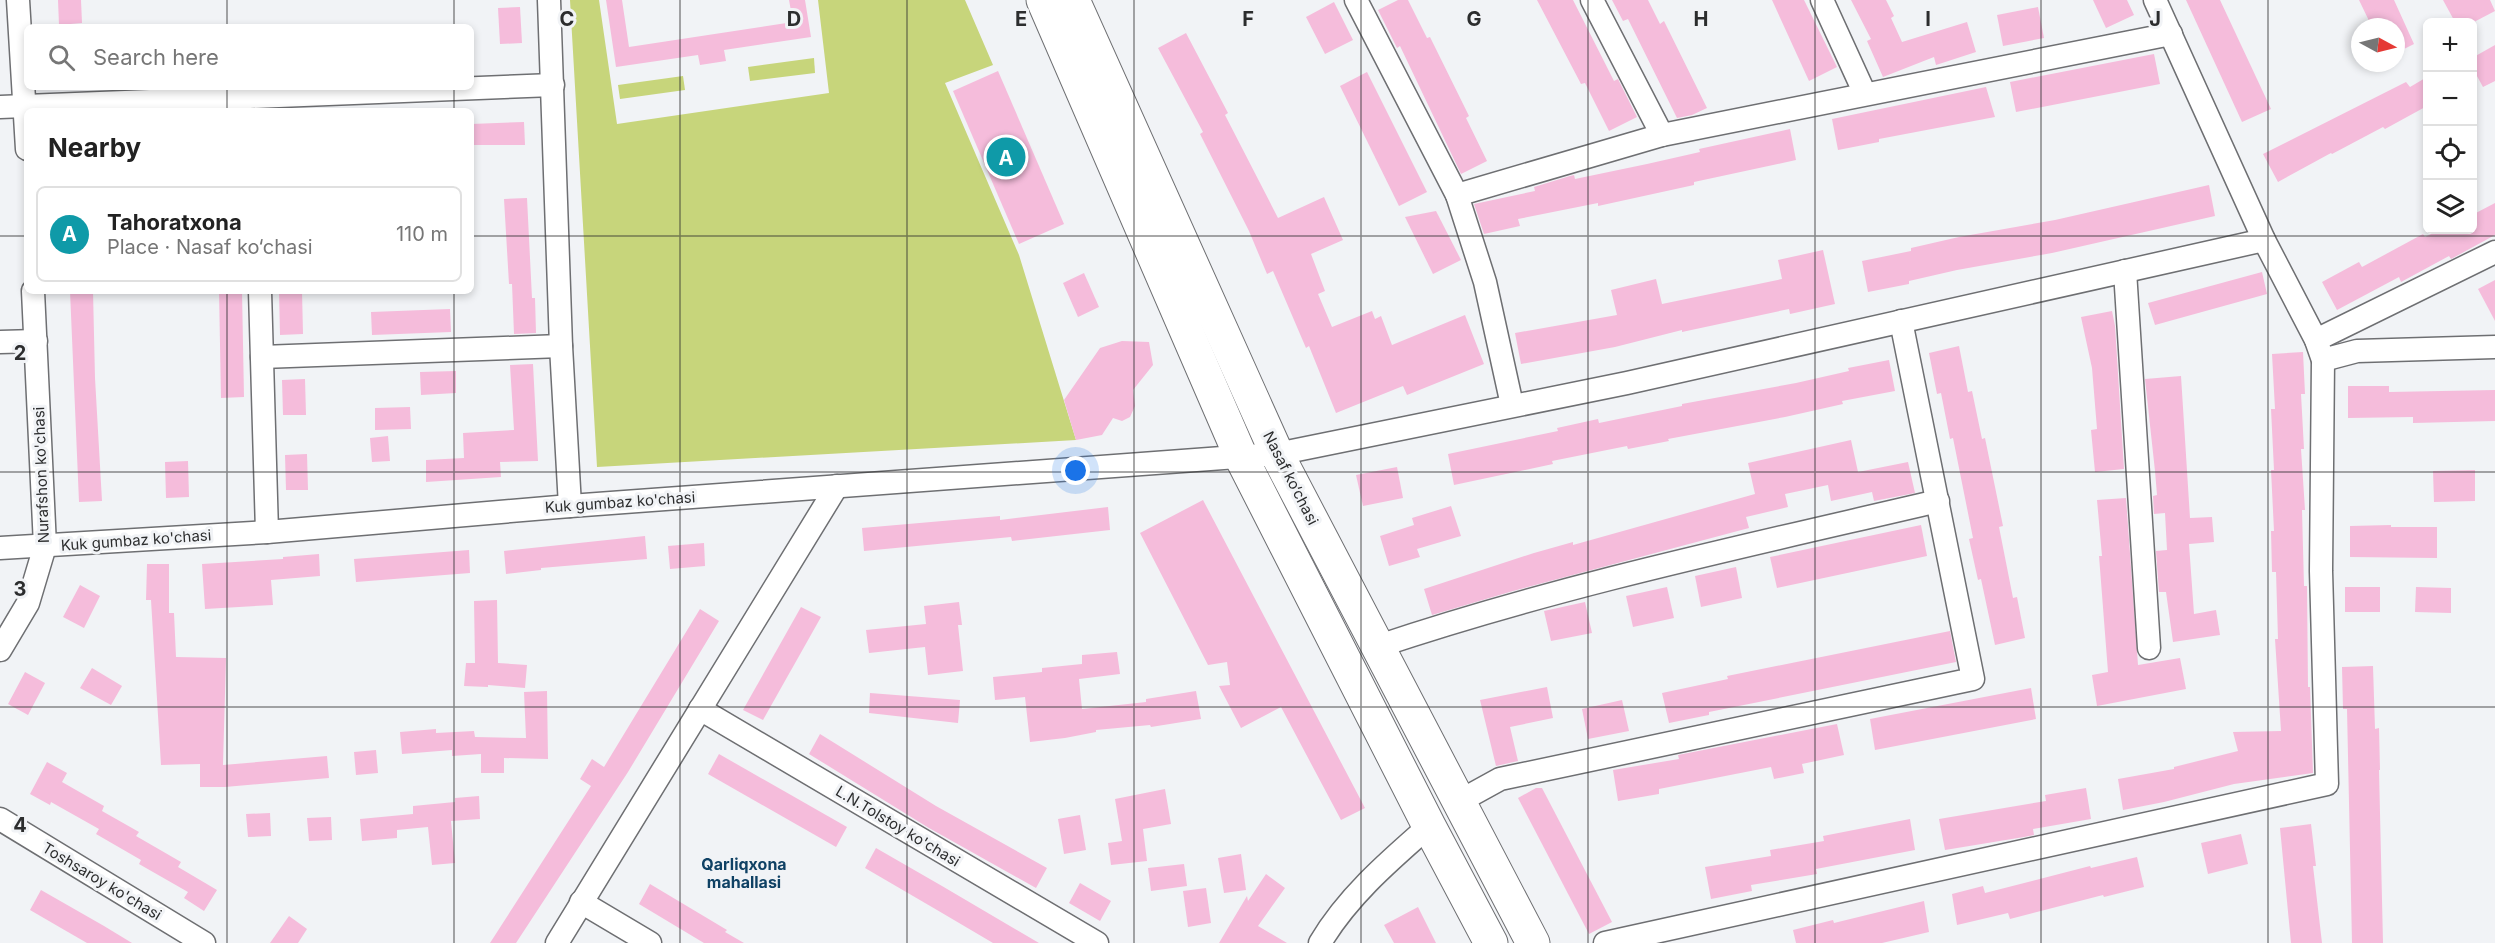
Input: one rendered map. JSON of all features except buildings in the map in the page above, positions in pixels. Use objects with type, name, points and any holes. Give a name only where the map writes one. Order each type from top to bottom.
[{"type":"main road","points":[[1043,0],[1241,457],[1491,943]]},
{"type":"main road","name":"Nasaf ko‘chasi","points":[[1073,0],[1277,454],[1533,943]]},
{"type":"street","points":[[18,0],[25,106]]},
{"type":"street","points":[[549,0],[561,346],[570,506]]},
{"type":"street","points":[[1356,0],[1457,195],[1485,282],[1512,405]]},
{"type":"street","points":[[1592,0],[1662,135]]},
{"type":"street","points":[[1822,0],[1865,94]]},
{"type":"street","points":[[1605,943],[2327,784],[2321,571],[2319,350],[2264,240],[2155,0]]},
{"type":"street","points":[[1457,195],[1662,135],[2171,34]]},
{"type":"street","points":[[474,90],[552,85]]},
{"type":"street","points":[[0,107],[254,104],[474,90]]},
{"type":"street","name":"Kuk gumbaz ko'chasi","points":[[0,548],[267,532],[570,506],[1277,454],[1627,383],[2264,240]]},
{"type":"street","points":[[2319,350],[2495,252]]},
{"type":"street","points":[[2125,271],[2149,648]]},
{"type":"street","name":"Nurafshon ko'chasi","points":[[0,650],[28,603],[45,546],[33,294]]},
{"type":"street","points":[[260,294],[267,532]]},
{"type":"street","points":[[1460,801],[1500,779],[1973,679],[1901,321]]},
{"type":"street","points":[[0,342],[36,341]]},
{"type":"street","points":[[262,357],[561,346]]},
{"type":"street","points":[[2319,350],[2495,347]]},
{"type":"street","points":[[557,943],[837,486]]},
{"type":"street","points":[[1378,646],[1493,610],[1699,557],[1938,501]]},
{"type":"street","name":"L.N.Tolstoy ko'chasi","points":[[700,709],[1097,943]]},
{"type":"street","name":"Toshsaroy ko'chasi","points":[[0,819],[204,943]]},
{"type":"street","points":[[1320,943],[1333,921],[1384,866],[1429,826]]},
{"type":"street","points":[[581,902],[650,943]]},
{"type":"green space","points":[[570,0],[599,0],[617,124],[829,93],[818,0],[965,0],[993,65],[945,83],[1019,255],[1076,440],[597,467]]},
{"type":"green space","points":[[814,58],[815,73],[750,81],[748,67]]},
{"type":"green space","points":[[683,76],[685,90],[620,99],[618,85]]},
{"type":"place","name":"Tahoratxona","points":[[1006,157]]},
{"type":"district","name":"Qarliqxona mahallasi","points":[[744,873]]}]
